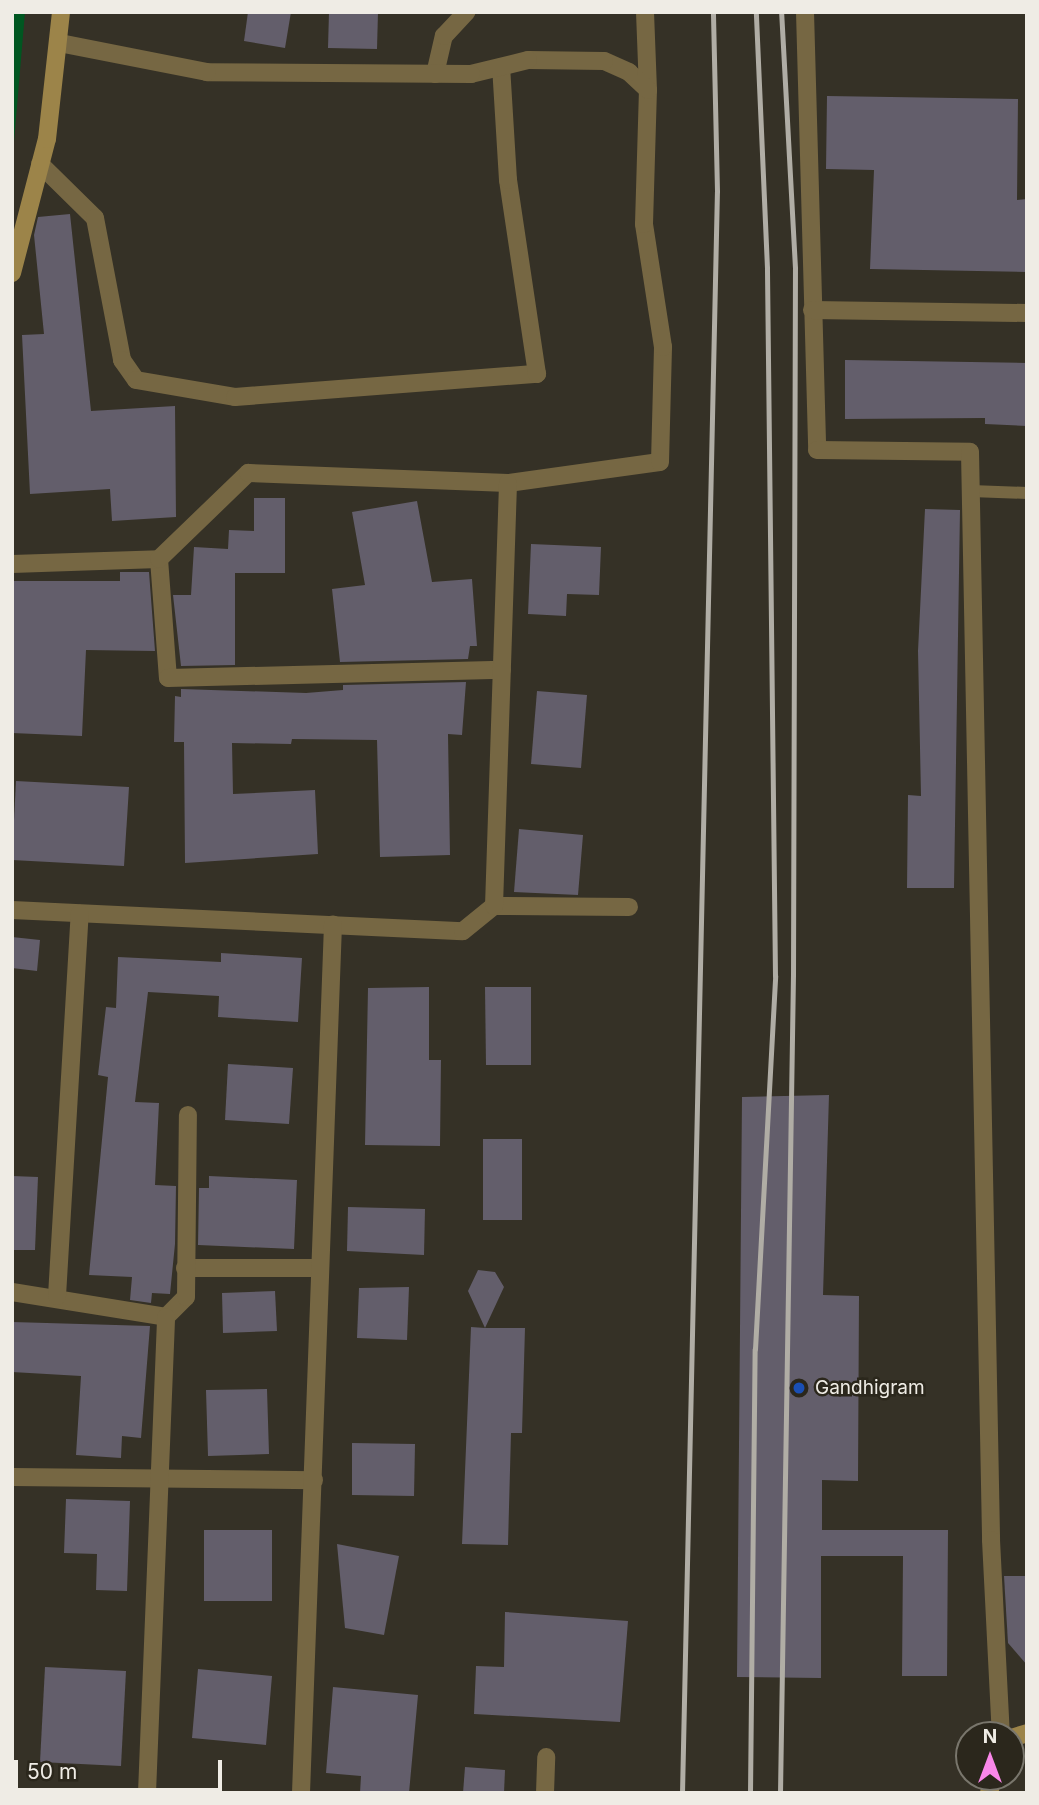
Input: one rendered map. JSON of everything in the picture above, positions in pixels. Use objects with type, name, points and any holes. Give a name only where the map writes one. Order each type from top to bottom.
[{"type":"street","points":[[12,273],[40,164],[59,43],[61,12]]},
{"type":"street","points":[[435,74],[444,36],[466,12]]},
{"type":"street","points":[[12,564],[159,559],[248,473],[508,483],[660,462],[663,348],[644,224],[648,90],[645,12]]},
{"type":"street","points":[[805,12],[811,310],[817,450],[970,452],[990,1540],[1000,1721]]},
{"type":"street","points":[[59,43],[207,72],[435,74],[528,60],[604,61],[629,72],[648,90]]},
{"type":"street","points":[[40,164],[95,218],[122,360],[136,380],[234,397],[537,374],[508,180],[501,66]]},
{"type":"street","points":[[811,310],[1027,313]]},
{"type":"street","points":[[494,906],[508,483]]},
{"type":"street","points":[[159,559],[168,678],[502,670]]},
{"type":"street","points":[[12,911],[463,931],[494,906],[629,907]]},
{"type":"street","points":[[57,1296],[80,914]]},
{"type":"street","points":[[301,1793],[333,925]]},
{"type":"street","points":[[147,1793],[157,1479],[166,1317],[186,1297],[188,1115]]},
{"type":"street","points":[[185,1268],[319,1268]]},
{"type":"street","points":[[12,1292],[57,1296],[166,1317]]},
{"type":"street","points":[[12,1477],[314,1479]]},
{"type":"street","points":[[545,1793],[546,1757]]},
{"type":"lane","points":[[971,491],[1027,493]]},
{"type":"green space","points":[[12,12],[25,12],[12,165]]},
{"type":"building","points":[[248,12],[291,12],[285,48],[244,41]]},
{"type":"building","points":[[329,12],[378,12],[377,49],[328,48]]},
{"type":"building","points":[[827,96],[1018,99],[1017,200],[1027,199],[1027,272],[870,269],[874,170],[826,169]]},
{"type":"building","points":[[70,214],[91,411],[175,406],[176,517],[112,521],[110,489],[30,494],[22,335],[44,334],[34,235],[38,217]]},
{"type":"building","points":[[845,360],[1027,363],[1027,426],[985,424],[985,418],[845,419]]},
{"type":"building","points":[[254,498],[285,498],[285,573],[235,573],[235,665],[181,666],[173,595],[191,595],[194,547],[228,549],[229,530],[254,531]]},
{"type":"building","points":[[417,501],[432,582],[472,579],[477,646],[470,646],[468,659],[340,662],[332,589],[365,585],[352,512]]},
{"type":"building","points":[[925,509],[960,510],[954,888],[907,888],[908,795],[921,796],[918,651]]},
{"type":"building","points":[[531,544],[601,547],[599,595],[567,594],[566,616],[528,614]]},
{"type":"building","points":[[120,572],[149,572],[155,651],[86,650],[82,736],[12,733],[12,581],[120,581]]},
{"type":"building","points":[[466,682],[462,735],[448,734],[450,855],[380,857],[377,740],[292,739],[291,744],[232,743],[233,794],[315,790],[318,854],[185,863],[184,742],[174,742],[175,696],[181,697],[181,689],[306,693],[343,690],[343,685]]},
{"type":"building","points":[[537,691],[587,695],[581,768],[531,764]]},
{"type":"building","points":[[16,781],[129,787],[124,866],[12,860]]},
{"type":"building","points":[[519,829],[583,835],[578,895],[514,892]]},
{"type":"building","points":[[12,937],[40,940],[37,971],[12,968]]},
{"type":"building","points":[[221,953],[302,958],[298,1022],[218,1017],[219,996],[148,992],[135,1102],[159,1103],[155,1185],[176,1186],[175,1244],[170,1294],[152,1293],[151,1303],[130,1300],[132,1277],[89,1275],[108,1077],[98,1075],[106,1007],[116,1008],[118,957],[221,962]]},
{"type":"building","points":[[429,987],[429,1060],[441,1060],[440,1146],[365,1145],[368,988]]},
{"type":"building","points":[[485,987],[531,987],[531,1065],[486,1065]]},
{"type":"building","points":[[228,1064],[293,1068],[289,1124],[225,1120]]},
{"type":"building","name":"Gandhigram","points":[[829,1095],[823,1295],[859,1296],[858,1481],[822,1480],[822,1530],[948,1530],[947,1676],[902,1676],[903,1556],[821,1556],[821,1678],[737,1677],[742,1097]]},
{"type":"building","points":[[483,1139],[522,1139],[522,1220],[483,1220]]},
{"type":"building","points":[[12,1176],[38,1177],[35,1250],[12,1250]]},
{"type":"building","points":[[209,1176],[297,1180],[294,1249],[198,1245],[199,1188],[209,1188]]},
{"type":"building","points":[[348,1207],[425,1209],[424,1255],[347,1251]]},
{"type":"building","points":[[478,1270],[495,1272],[504,1287],[485,1328],[468,1291]]},
{"type":"building","points":[[409,1287],[407,1340],[357,1338],[359,1288]]},
{"type":"building","points":[[275,1291],[277,1331],[223,1333],[222,1293]]},
{"type":"building","points":[[12,1322],[150,1326],[141,1438],[122,1436],[121,1458],[76,1455],[81,1376],[12,1372]]},
{"type":"building","points":[[471,1327],[525,1328],[522,1433],[511,1433],[508,1545],[462,1544]]},
{"type":"building","points":[[267,1389],[269,1454],[208,1456],[206,1390]]},
{"type":"building","points":[[352,1443],[415,1444],[414,1496],[352,1495]]},
{"type":"building","points":[[66,1499],[130,1501],[127,1591],[96,1590],[97,1554],[64,1553]]},
{"type":"building","points":[[204,1530],[272,1530],[272,1601],[204,1601]]},
{"type":"building","points":[[337,1544],[399,1556],[384,1635],[345,1628]]},
{"type":"building","points":[[1004,1576],[1027,1576],[1027,1665],[1008,1643]]},
{"type":"building","points":[[505,1612],[628,1621],[620,1722],[474,1714],[476,1666],[504,1667]]},
{"type":"building","points":[[45,1667],[126,1671],[121,1766],[40,1762]]},
{"type":"building","points":[[198,1669],[272,1676],[266,1745],[192,1738]]},
{"type":"building","points":[[333,1687],[418,1695],[409,1793],[360,1793],[361,1776],[326,1773]]},
{"type":"building","points":[[465,1767],[505,1770],[504,1793],[463,1793]]},
{"type":"railway","points":[[682,1793],[717,191],[713,12]]},
{"type":"railway","points":[[750,1793],[755,1349],[775,976],[767,268],[756,12]]},
{"type":"railway","points":[[780,1793],[793,975],[795,268],[781,12]]},
{"type":"place","name":"Gandhigram","points":[[799,1388]]}]
